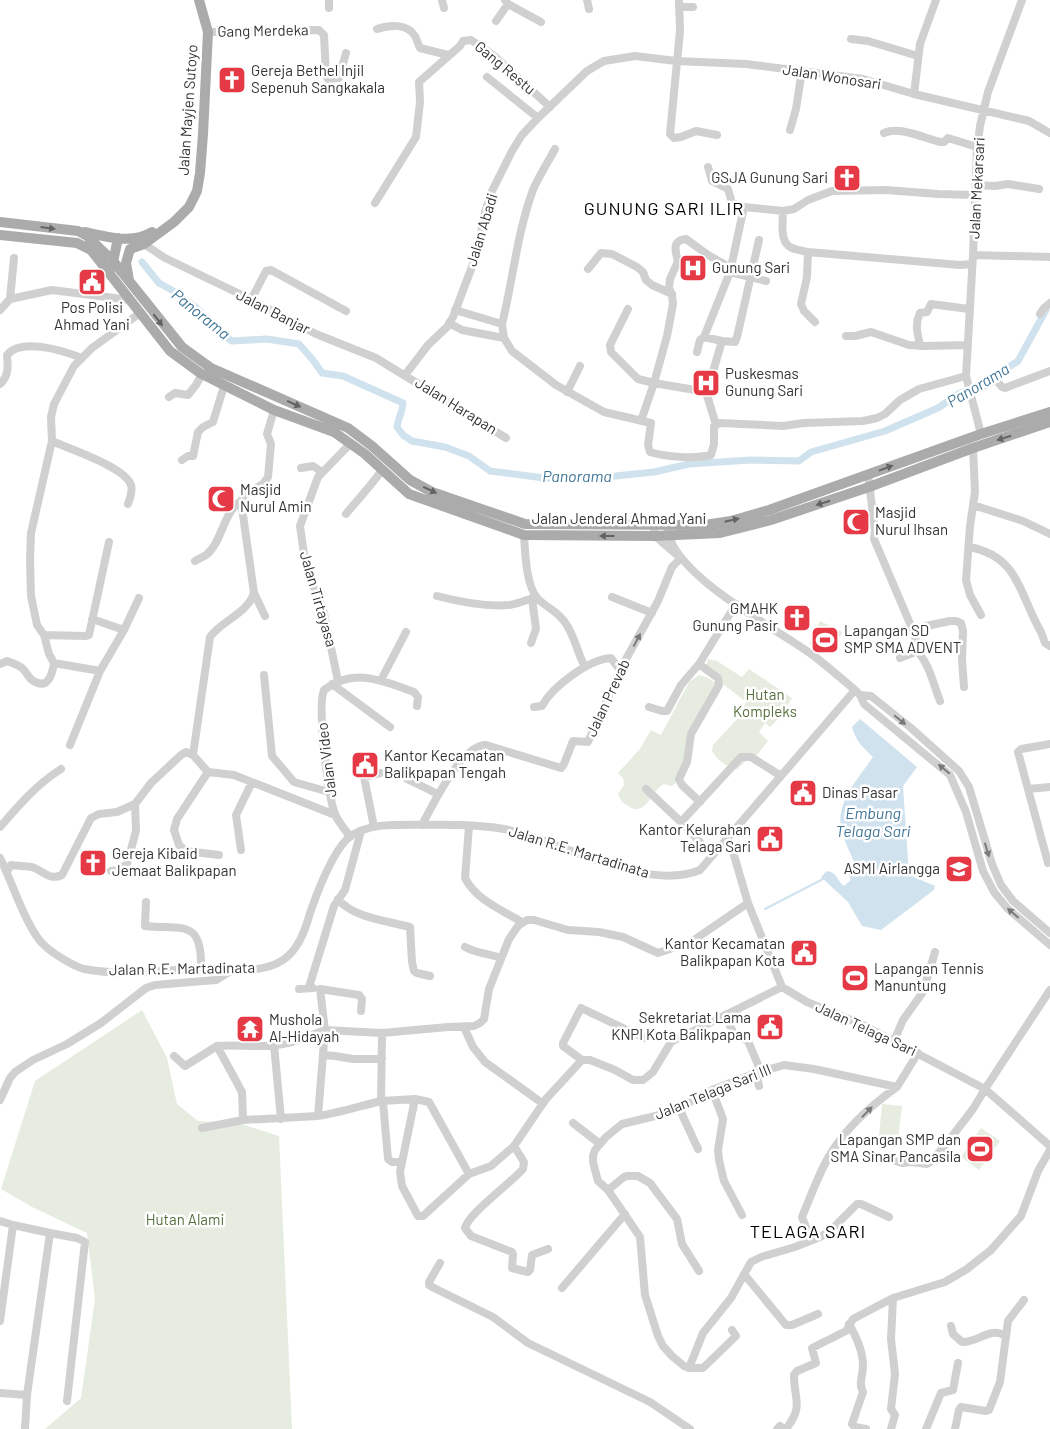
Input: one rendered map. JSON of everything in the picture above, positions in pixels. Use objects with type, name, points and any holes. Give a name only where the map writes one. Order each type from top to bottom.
[{"type":"main road","name":"Jalan Mayjen Sutoyo","points":[[78,231],[118,238],[143,237],[178,216],[189,207],[197,191],[200,173],[208,32],[198,0]]},
{"type":"main road","name":"Jalan Mayjen Sutoyo","points":[[96,250],[130,249],[144,244],[174,222],[178,216]]},
{"type":"main road","points":[[0,222],[78,231]]},
{"type":"main road","name":"Jalan Jenderal Ahmad Yani","points":[[78,231],[87,236],[130,300],[170,350],[202,374],[274,410],[334,432],[350,443],[409,494],[524,535],[668,536],[720,533],[771,520],[1050,422]]},
{"type":"main road","name":"Jalan Jenderal Ahmad Yani","points":[[0,235],[77,243],[96,250],[113,261],[162,325],[182,347],[211,368],[348,428],[372,446],[410,480],[432,492],[525,524],[705,524],[731,521],[769,510],[981,434],[1050,412]]},
{"type":"main road","points":[[114,278],[112,271],[113,261],[118,238]]},
{"type":"main road","points":[[129,281],[126,263],[130,249]]},
{"type":"main road","points":[[224,386],[228,375]]},
{"type":"street","points":[[442,0],[444,8]]},
{"type":"street","points":[[587,0],[589,9]]},
{"type":"street","points":[[914,94],[918,56],[923,32],[936,0]]},
{"type":"street","name":"Jalan Mekarsari","points":[[981,434],[968,386],[967,345],[977,147],[988,92],[1022,0]]},
{"type":"street","points":[[496,21],[507,2],[541,22]]},
{"type":"street","points":[[693,7],[679,3],[680,31],[670,134],[674,138],[696,131],[718,135]]},
{"type":"street","points":[[377,29],[388,26],[402,27],[414,34],[420,48],[448,55]]},
{"type":"street","name":"Gang Merdeka","points":[[208,32],[319,30],[324,35],[326,76],[328,78],[339,78],[346,53]]},
{"type":"street","points":[[851,39],[868,41],[918,56]]},
{"type":"street","name":"Gang Restu","points":[[448,55],[460,46],[463,41],[471,40],[493,55],[550,107]]},
{"type":"street","points":[[375,203],[416,137],[420,102],[419,82],[448,55]]},
{"type":"street","name":"Jalan Abadi","points":[[405,374],[428,345],[440,336],[449,323],[476,256],[485,212],[492,191],[522,135],[587,71],[604,61],[636,56],[676,61]]},
{"type":"street","name":"Jalan Wonosari","points":[[676,61],[746,64],[863,79],[914,94],[1029,121],[1050,133]]},
{"type":"street","points":[[790,130],[796,109],[802,70]]},
{"type":"street","points":[[487,77],[538,118]]},
{"type":"street","points":[[884,133],[891,131],[907,132],[940,142],[944,142],[948,138],[977,147]]},
{"type":"street","points":[[555,149],[534,188],[521,227],[510,292],[502,324],[504,338],[512,351],[526,364],[567,392],[604,412],[651,423],[648,445],[650,452],[660,455],[703,457],[711,455],[714,444],[716,425],[706,392],[722,341]]},
{"type":"street","points":[[708,167],[712,181],[728,189],[732,203],[744,207],[783,211],[794,209],[808,200],[832,191],[886,190],[975,195]]},
{"type":"street","points":[[976,185],[995,186],[1008,184],[1039,189]]},
{"type":"street","points":[[696,352],[731,270],[744,207]]},
{"type":"street","points":[[783,211],[783,235],[787,244],[792,248],[808,252],[960,265],[972,264]]},
{"type":"street","points":[[641,420],[667,336],[673,304],[669,288],[670,279],[678,261],[674,249],[681,240],[688,240],[731,270],[766,281]]},
{"type":"street","points":[[704,336],[735,342],[759,240]]},
{"type":"street","name":"Jalan Banjar","points":[[144,244],[171,261],[316,334],[376,358],[405,374]]},
{"type":"street","points":[[808,252],[807,277],[802,304],[804,311],[815,322]]},
{"type":"street","points":[[588,269],[601,253],[612,254],[641,269],[646,280],[652,285],[672,294]]},
{"type":"street","points":[[973,255],[1050,257]]},
{"type":"street","points":[[0,310],[10,299],[14,258]]},
{"type":"street","points":[[251,300],[266,272],[271,270],[346,311]]},
{"type":"street","points":[[10,299],[58,290],[130,300]]},
{"type":"street","points":[[1040,314],[1050,303]]},
{"type":"street","points":[[920,346],[919,336],[916,332],[917,320],[920,313],[927,312],[931,304],[969,310]]},
{"type":"street","points":[[455,310],[502,324]]},
{"type":"street","points":[[628,310],[610,345],[610,349],[632,374],[638,379],[654,383],[706,392]]},
{"type":"street","points":[[0,664],[7,661],[21,667],[32,680],[43,684],[49,681],[54,663],[49,654],[44,635],[37,624],[31,596],[31,533],[52,440],[51,417],[54,404],[74,366],[92,348],[140,313]]},
{"type":"street","points":[[449,323],[462,330],[504,338]]},
{"type":"street","points":[[846,336],[874,332],[909,345],[967,345]]},
{"type":"street","points":[[0,384],[5,380],[8,369],[7,355],[12,350],[36,347],[63,350],[82,358]]},
{"type":"street","points":[[567,392],[580,366]]},
{"type":"street","points":[[716,425],[720,423],[783,426],[804,423],[863,421],[885,414],[900,400],[919,389],[968,386],[996,380],[1004,388],[1050,371]]},
{"type":"street","points":[[169,397],[175,393],[188,394],[202,374]]},
{"type":"street","name":"Jalan Harapan","points":[[405,374],[506,438]]},
{"type":"street","points":[[182,460],[192,456],[198,432],[213,422],[224,386]]},
{"type":"street","points":[[195,561],[206,554],[211,548],[234,506],[241,501],[244,495],[263,484],[268,477],[271,444],[267,434],[274,410]]},
{"type":"street","points":[[52,440],[121,472],[132,486],[128,504]]},
{"type":"street","name":"Jalan Tirtayasa","points":[[335,682],[323,609],[306,568],[300,528],[316,478],[350,443]]},
{"type":"street","points":[[973,448],[975,492],[972,505],[966,580],[970,595],[981,615]]},
{"type":"street","points":[[301,468],[314,466],[322,472]]},
{"type":"street","points":[[346,514],[368,490],[382,470]]},
{"type":"street","points":[[868,475],[874,539],[912,629],[917,646],[916,650],[924,658],[929,668],[940,702]]},
{"type":"street","points":[[241,501],[254,593],[265,616]]},
{"type":"street","points":[[972,505],[1023,521],[1050,534]]},
{"type":"street","points":[[653,524],[655,536],[681,558],[702,580],[814,656],[858,692],[871,696],[959,771],[969,787],[992,864],[1001,885],[1013,900],[1050,933]]},
{"type":"street","points":[[666,524],[668,536],[681,558]]},
{"type":"street","points":[[524,535],[534,598],[536,629],[531,643]]},
{"type":"street","points":[[44,635],[89,635],[109,542]]},
{"type":"street","points":[[969,547],[991,553],[1007,565],[1045,643],[1050,646]]},
{"type":"street","name":"Jalan Prevab","points":[[422,826],[438,794],[457,765],[470,752],[482,745],[561,768],[573,741],[588,742],[620,670],[652,613],[672,567],[681,558]]},
{"type":"street","points":[[194,755],[210,637],[224,622],[246,606],[254,593]]},
{"type":"street","points":[[438,596],[460,602],[504,605],[512,605],[534,598]]},
{"type":"street","points":[[612,597],[652,613]]},
{"type":"street","points":[[70,745],[100,671],[124,630],[138,598]]},
{"type":"street","points":[[534,598],[555,612],[565,622],[574,638],[585,667]]},
{"type":"street","points":[[649,706],[667,711],[681,684],[699,664],[736,604]]},
{"type":"street","points":[[92,619],[124,630]]},
{"type":"street","points":[[912,629],[954,620],[961,623],[963,630],[962,659],[964,687]]},
{"type":"street","points":[[381,680],[406,632]]},
{"type":"street","points":[[900,658],[916,650]]},
{"type":"street","points":[[534,707],[542,706],[550,695],[576,672],[585,667],[611,658],[620,670]]},
{"type":"street","points":[[54,663],[100,671]]},
{"type":"street","points":[[699,664],[718,678],[719,685],[691,734],[687,762],[679,780],[700,802]]},
{"type":"street","points":[[264,675],[272,756],[294,782],[329,792]]},
{"type":"street","points":[[335,682],[355,677],[381,680],[414,692],[418,697],[418,706]]},
{"type":"street","points":[[335,682],[390,727]]},
{"type":"street","name":"Jalan Video","points":[[335,682],[324,690],[322,706],[329,792],[335,815],[350,836]]},
{"type":"street","points":[[858,692],[864,704],[950,775],[966,812],[983,871],[994,892],[1007,908],[1050,945]]},
{"type":"street","name":"Jalan R.E. Martadinata","points":[[0,858],[34,932],[42,945],[82,968],[108,971],[167,972],[201,968],[267,967],[282,960],[296,948],[307,924],[320,886],[337,854],[350,836],[374,827],[392,825],[502,828],[606,863],[656,876],[688,874],[700,870],[781,776],[858,692]]},
{"type":"street","points":[[1048,863],[1018,753],[1022,748],[1050,744]]},
{"type":"street","points":[[7,871],[11,865],[33,868],[50,877],[56,878],[62,875],[91,818],[99,814],[116,812],[135,804],[151,783],[180,755],[186,752],[194,755],[208,772],[234,775],[335,815]]},
{"type":"street","points":[[681,822],[739,758],[743,756],[751,757],[781,776]]},
{"type":"street","points":[[0,827],[31,792],[44,780],[61,769]]},
{"type":"street","points":[[208,772],[177,819],[174,830],[179,845],[186,851],[219,855]]},
{"type":"street","points":[[374,827],[364,777],[380,774]]},
{"type":"street","points":[[407,779],[438,794]]},
{"type":"street","points":[[241,850],[236,815],[252,782]]},
{"type":"street","points":[[1028,789],[1050,787]]},
{"type":"street","points":[[646,789],[700,842]]},
{"type":"street","points":[[111,871],[118,870],[126,864],[136,830],[135,804]]},
{"type":"street","points":[[469,826],[465,878],[467,882],[472,890],[484,900],[522,922]]},
{"type":"street","points":[[308,987],[334,906],[345,890],[361,831]]},
{"type":"street","points":[[644,1038],[581,1008],[562,1043],[565,1049],[582,1060],[590,1060],[633,1080],[643,1080],[653,1072],[671,1042],[782,987],[748,903],[736,859],[725,841]]},
{"type":"street","points":[[338,899],[344,906],[358,912],[410,927],[414,971],[430,976]]},
{"type":"street","points":[[146,902],[145,926],[184,927],[194,933],[202,953],[201,968]]},
{"type":"street","points":[[174,1056],[185,1066],[217,1046],[287,1044],[325,1030],[382,1032],[474,1026],[484,1019],[489,989],[501,958],[509,939],[522,922],[534,920],[568,930],[623,937],[658,953],[691,942],[748,903]]},
{"type":"street","points":[[465,947],[477,953],[488,953],[501,958]]},
{"type":"street","points":[[894,1041],[903,1020],[923,992],[935,952]]},
{"type":"street","points":[[0,1100],[10,1078],[15,1072],[76,1039],[101,1023],[146,988],[155,985],[216,980],[234,969]]},
{"type":"street","points":[[299,988],[308,987],[360,996],[362,999],[361,1010]]},
{"type":"street","name":"Jalan Telaga Sari","points":[[782,987],[807,1002],[862,1024],[985,1088],[1050,1146]]},
{"type":"street","points":[[318,1116],[325,1030],[320,989]]},
{"type":"street","points":[[883,1157],[902,1163],[927,1164],[930,1162],[973,1109],[1050,990]]},
{"type":"street","points":[[724,1015],[734,1034],[748,1040],[758,1072],[759,1086]]},
{"type":"street","points":[[464,1027],[473,1047],[485,1062],[542,1104]]},
{"type":"street","points":[[382,1032],[382,1102],[388,1159],[392,1162],[401,1162]]},
{"type":"street","points":[[274,1044],[281,1119]]},
{"type":"street","points":[[217,1046],[242,1092],[243,1120]]},
{"type":"street","points":[[811,1240],[802,1217],[830,1154],[840,1139],[878,1100],[898,1087],[918,1053]]},
{"type":"street","points":[[322,1056],[382,1059]]},
{"type":"street","points":[[415,1099],[401,1162],[400,1179],[402,1186],[420,1216],[423,1216],[469,1174],[491,1166],[514,1146],[560,1081],[582,1060]]},
{"type":"street","name":"Jalan Telaga Sari III","points":[[600,1144],[622,1124],[659,1116],[679,1108],[712,1090],[758,1072],[784,1065],[814,1069],[898,1087]]},
{"type":"street","points":[[712,1090],[723,1120],[718,1139],[718,1150],[724,1181],[742,1216]]},
{"type":"street","points":[[202,1128],[243,1120],[318,1116],[382,1102],[415,1099],[429,1102],[469,1174]]},
{"type":"street","points":[[679,1108],[698,1149]]},
{"type":"street","points":[[573,1122],[600,1144],[593,1156],[598,1181],[608,1190],[640,1237],[645,1296],[663,1346],[684,1366],[703,1368],[736,1336],[732,1330]]},
{"type":"street","points":[[514,1146],[524,1162],[524,1169],[473,1216],[466,1225],[467,1232],[479,1239],[512,1252],[512,1268],[528,1272],[532,1255],[548,1249]]},
{"type":"street","points":[[777,1429],[780,1426],[785,1429],[797,1413],[794,1377],[795,1373],[816,1363],[812,1348],[846,1331],[857,1316],[893,1298],[945,1282],[967,1269],[991,1250],[1022,1216],[1038,1171],[1050,1150]]},
{"type":"street","points":[[608,1190],[628,1176],[638,1176],[650,1183],[678,1221],[682,1244],[699,1271]]},
{"type":"street","points":[[689,1368],[703,1333],[731,1298],[751,1262],[820,1237],[829,1232],[857,1204],[861,1204],[889,1218]]},
{"type":"street","points":[[562,1288],[625,1214]]},
{"type":"street","points":[[0,1222],[77,1238],[85,1242],[67,1402]]},
{"type":"street","points":[[0,1321],[2,1284],[13,1225]]},
{"type":"street","points":[[25,1429],[27,1394],[50,1233]]},
{"type":"street","points":[[440,1262],[429,1285],[493,1317],[528,1343],[650,1402],[690,1429]]},
{"type":"street","points":[[744,1274],[786,1325],[792,1325],[818,1314]]},
{"type":"street","points":[[891,1429],[895,1415],[891,1409],[895,1374],[891,1340],[893,1298]]},
{"type":"street","points":[[955,1429],[961,1407],[989,1410],[1000,1382],[1008,1321],[1024,1300]]},
{"type":"street","points":[[850,1324],[861,1353],[863,1366],[860,1386],[863,1392],[852,1424],[855,1427],[866,1429]]},
{"type":"street","points":[[951,1326],[953,1334],[962,1342],[972,1341],[987,1334],[1002,1334],[1005,1336]]},
{"type":"street","points":[[926,1429],[941,1393],[954,1390],[958,1363]]},
{"type":"street","points":[[0,1393],[27,1394]]},
{"type":"green space","name":"Lapangan SD SMP SMA ADVENT","points":[[820,621],[842,632],[830,655],[809,644]]},
{"type":"green space","name":"Hutan Kompleks","points":[[708,659],[717,661],[742,677],[749,669],[792,698],[782,715],[770,727],[765,723],[759,732],[768,741],[754,759],[748,759],[737,769],[723,763],[712,751],[713,745],[740,716],[746,702],[705,670]]},
{"type":"green space","name":"Hutan Kompleks","points":[[699,675],[708,678],[720,686],[696,731],[678,782],[671,786],[664,784],[641,808],[629,807],[618,794],[624,785],[623,778],[618,773],[640,749],[651,730],[661,735],[689,682]]},
{"type":"green space","name":"Hutan Alami","points":[[142,1010],[167,1058],[177,1104],[198,1121],[238,1123],[279,1136],[292,1429],[45,1429],[81,1398],[95,1299],[87,1233],[34,1208],[1,1189],[35,1081]]},
{"type":"green space","points":[[882,1104],[902,1106],[898,1139],[879,1136]]},
{"type":"green space","name":"Lapangan SMP dan SMA Sinar Pancasila","points":[[981,1128],[1000,1141],[979,1170],[961,1157]]},
{"type":"water","name":"Embung Telaga Sari","points":[[860,719],[917,767],[903,786],[909,875],[935,886],[934,890],[881,930],[862,926],[848,902],[821,877],[827,871],[830,872],[844,886],[851,880],[848,874],[849,869],[855,865],[843,837],[840,818],[850,790],[873,757],[860,744],[852,727]]},
{"type":"waterway","name":"Panorama","points":[[142,262],[159,283],[177,293],[199,310],[220,333],[232,341],[267,339],[299,344],[322,373],[343,376],[403,403],[397,427],[403,435],[412,441],[445,447],[469,456],[490,471],[544,478],[586,479],[654,472],[689,464],[750,460],[799,461],[811,452],[885,431],[938,408],[960,393],[974,388]]},
{"type":"waterway","name":"Panorama","points":[[986,382],[1018,361],[1046,310]]},
{"type":"waterway","points":[[765,909],[823,879]]},
{"type":"place","name":"Gereja Bethel Injil Sepenuh Sangkakala","points":[[232,80]]},
{"type":"place","name":"GSJA Gunung Sari","points":[[847,178]]},
{"type":"place","name":"Gunung Sari","points":[[693,268]]},
{"type":"place","name":"Pos Polisi Ahmad Yani","points":[[92,282]]},
{"type":"place","name":"Puskesmas Gunung Sari","points":[[706,383]]},
{"type":"place","name":"Masjid Nurul Amin","points":[[221,499]]},
{"type":"place","name":"Masjid Nurul Ihsan","points":[[856,522]]},
{"type":"place","name":"GMAHK Gunung Pasir","points":[[797,618]]},
{"type":"place","name":"Lapangan SD SMP SMA ADVENT","points":[[825,640]]},
{"type":"place","name":"Kantor Kecamatan Balikpapan Tengah","points":[[365,765]]},
{"type":"place","name":"Dinas Pasar","points":[[803,793]]},
{"type":"place","name":"Kantor Kelurahan Telaga Sari","points":[[770,839]]},
{"type":"place","name":"Gereja Kibaid Jemaat Balikpapan","points":[[93,863]]},
{"type":"place","name":"ASMI Airlangga","points":[[959,869]]},
{"type":"place","name":"Kantor Kecamatan Balikpapan Kota","points":[[804,953]]},
{"type":"place","name":"Lapangan Tennis Manuntung","points":[[855,978]]},
{"type":"place","name":"Sekretariat Lama KNPI Kota Balikpapan","points":[[770,1027]]},
{"type":"place","name":"Mushola Al-Hidayah","points":[[250,1029]]},
{"type":"place","name":"Lapangan SMP dan SMA Sinar Pancasila","points":[[980,1149]]},
{"type":"district","name":"GUNUNG SARI ILIR","points":[[664,209]]},
{"type":"district","name":"TELAGA SARI","points":[[808,1232]]}]
